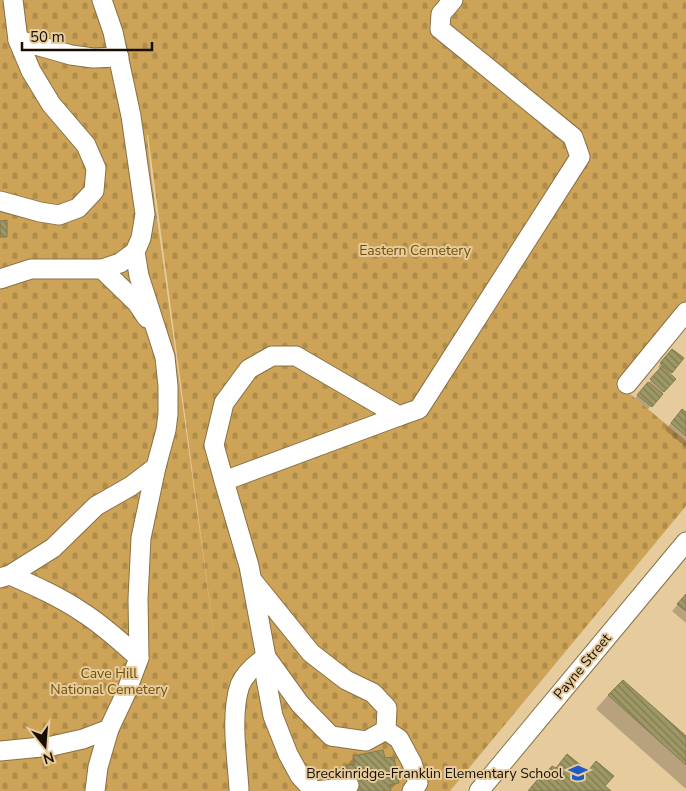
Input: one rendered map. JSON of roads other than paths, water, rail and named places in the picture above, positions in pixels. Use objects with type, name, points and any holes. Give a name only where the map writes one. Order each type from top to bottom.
[{"type":"street","points":[[0,201],[59,215],[78,208],[94,191],[96,168],[86,145],[51,104],[31,72],[18,40],[12,0]]},
{"type":"street","points":[[95,791],[98,768],[108,729],[125,695],[139,658],[138,599],[141,538],[168,414],[165,357],[139,276],[135,252],[141,238],[145,214],[131,116],[113,32],[102,0]]},
{"type":"street","points":[[224,481],[419,409],[580,158],[573,137],[440,30],[440,14],[452,0]]},
{"type":"street","points":[[18,40],[71,55],[93,58],[119,58]]},
{"type":"street","points":[[0,279],[31,269],[102,269],[120,262],[135,252]]},
{"type":"street","points":[[102,269],[137,303],[159,334]]},
{"type":"street","points":[[627,384],[686,312]]},
{"type":"street","points":[[349,785],[335,789],[314,791],[300,776],[288,754],[273,716],[266,679],[266,657],[252,580],[214,445],[224,403],[249,369],[272,356],[296,356],[399,416]]},
{"type":"street","points":[[5,577],[53,548],[96,506],[131,486],[156,467]]},
{"type":"street","name":"Payne Street","points":[[479,791],[686,542]]},
{"type":"street","points":[[5,577],[51,594],[83,612],[139,658]]},
{"type":"street","points":[[252,580],[311,653],[346,680],[373,693],[386,708],[386,730]]},
{"type":"street","points":[[266,657],[300,704],[331,736],[366,741],[386,730]]},
{"type":"street","points":[[239,789],[235,711],[241,684],[253,667],[266,657]]},
{"type":"street","points":[[0,751],[60,744],[83,739],[108,729]]},
{"type":"street","points":[[386,730],[399,740],[412,763],[418,783],[412,791]]},
{"type":"place","name":"Breckinridge-Franklin Elementary School","points":[[578,773]]},
{"type":"park label","name":"Eastern Cemetery","points":[[415,250]]},
{"type":"park label","name":"Cave Hill National Cemetery","points":[[109,682]]}]
